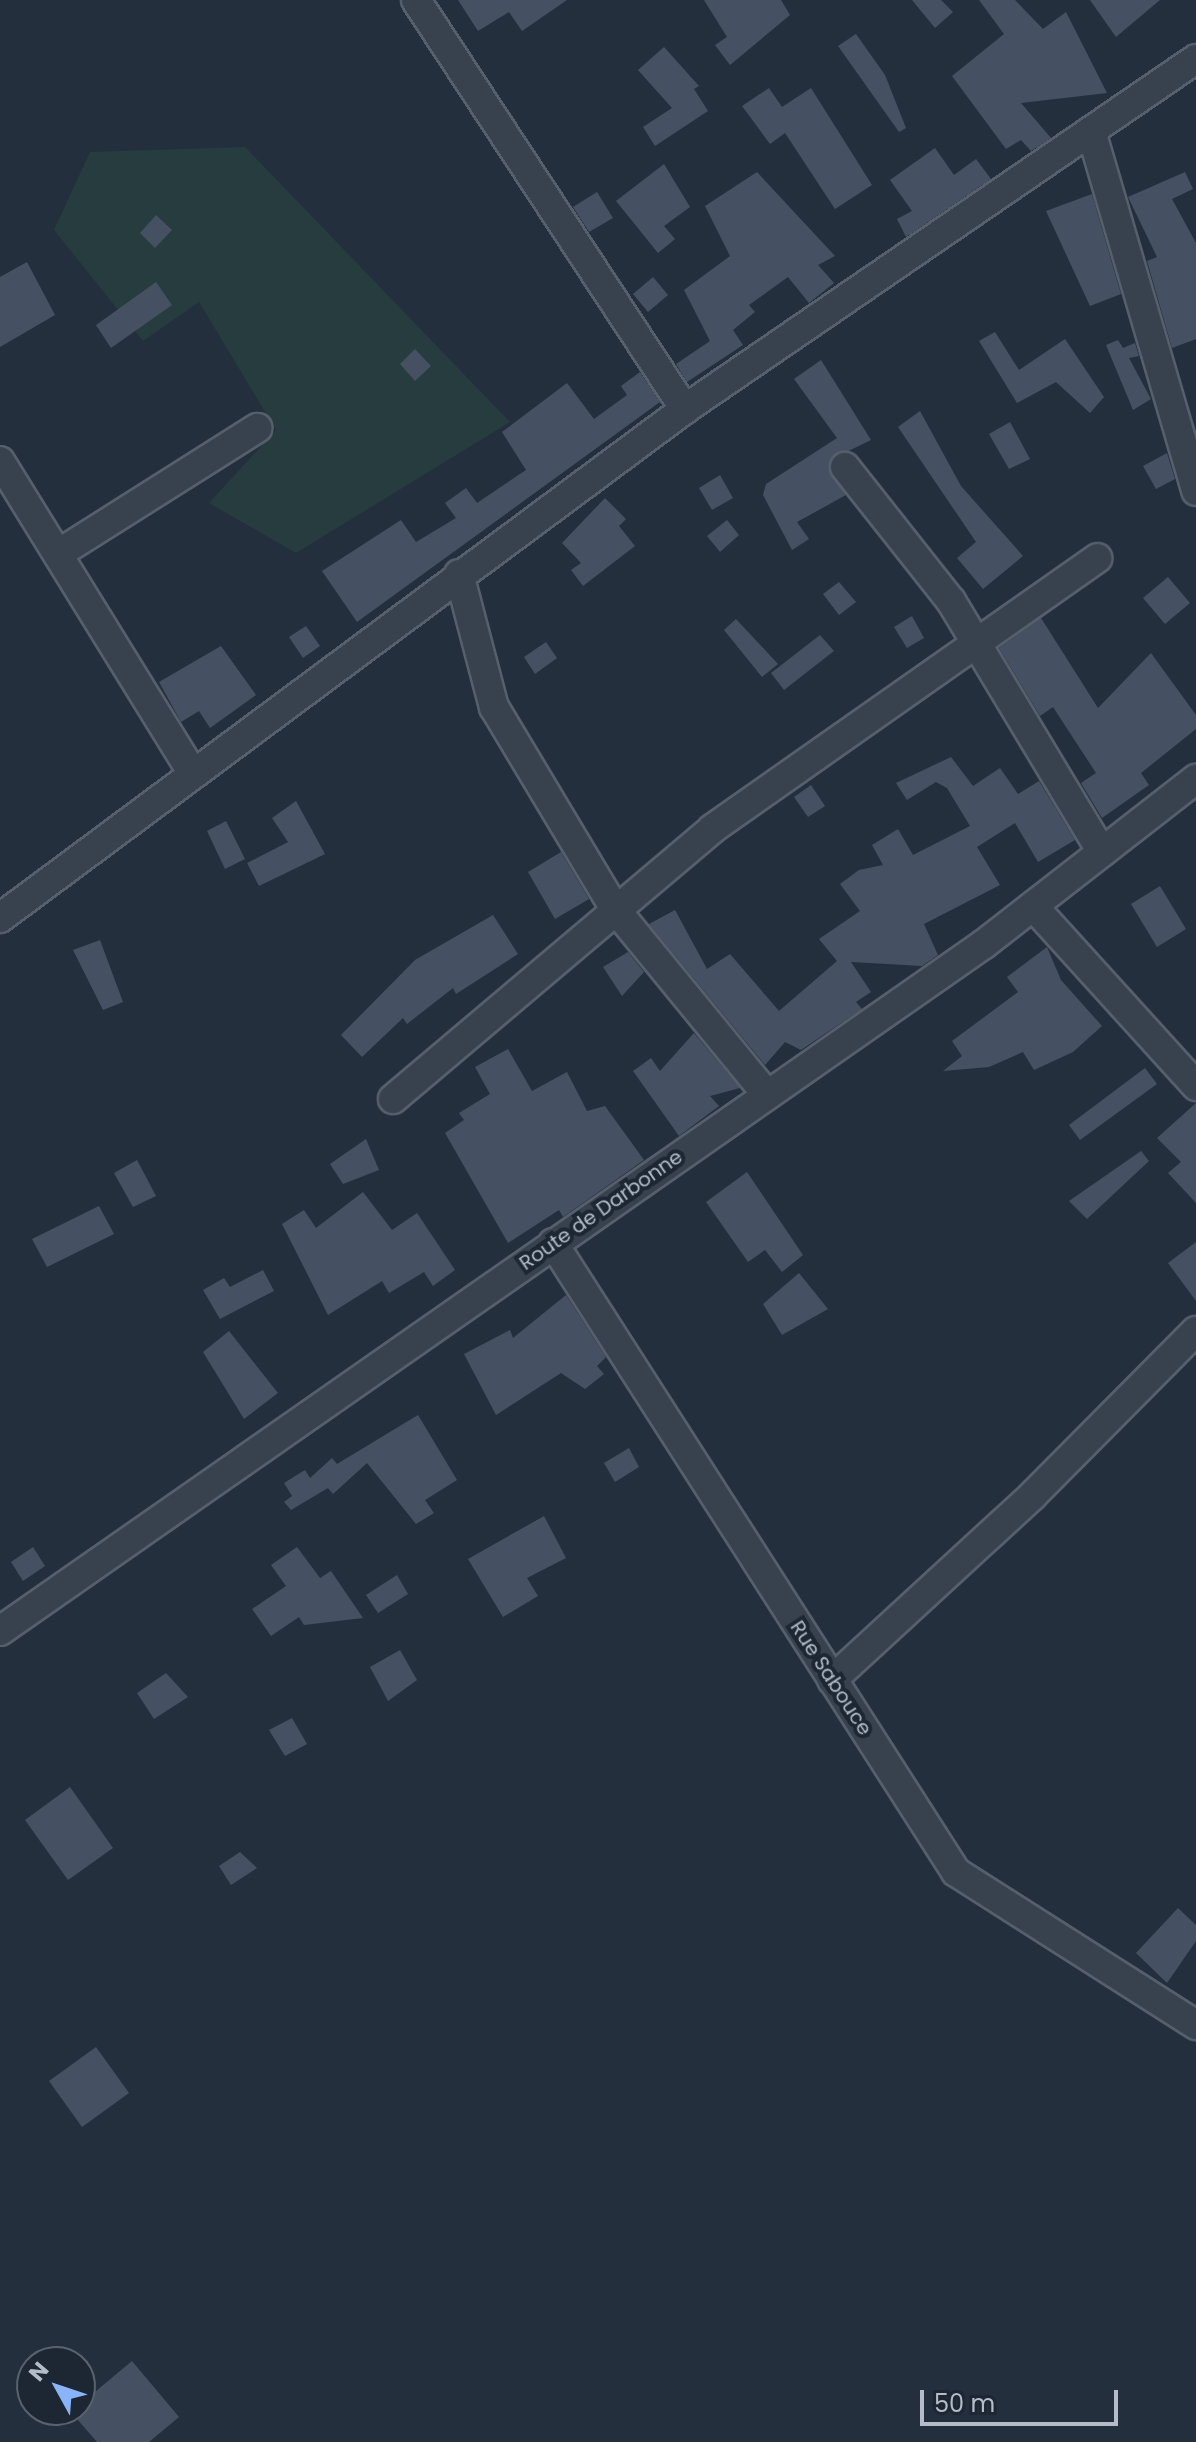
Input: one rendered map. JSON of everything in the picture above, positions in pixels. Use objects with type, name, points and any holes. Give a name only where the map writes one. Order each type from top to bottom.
[{"type":"street","points":[[416,0],[685,409]]},
{"type":"street","points":[[0,918],[191,770],[685,409],[1196,59]]},
{"type":"street","points":[[1091,131],[1196,491]]},
{"type":"street","points":[[58,554],[257,428]]},
{"type":"street","points":[[0,461],[191,770]]},
{"type":"street","points":[[845,467],[976,643],[1102,852]]},
{"type":"street","points":[[393,1099],[712,829],[1097,558]]},
{"type":"street","points":[[459,574],[494,707],[615,909],[767,1095]]},
{"type":"street","name":"Route de Darbonne","points":[[0,1631],[1033,906],[1196,779]]},
{"type":"street","points":[[1033,906],[1196,1086]]},
{"type":"street","name":"Rue Sabouce","points":[[553,1243],[956,1872],[1196,2025]]},
{"type":"street","points":[[832,1680],[1033,1495],[1196,1331]]},
{"type":"green space","points":[[245,147],[510,422],[296,553],[209,503],[276,430],[199,302],[143,341],[54,230],[90,152]]},
{"type":"building","points":[[458,0],[567,0],[522,31],[509,12],[478,31]]},
{"type":"building","points":[[704,0],[781,0],[790,15],[730,65],[715,45],[727,37]]},
{"type":"building","points":[[912,0],[941,0],[953,12],[935,28]]},
{"type":"building","points":[[979,0],[1015,0],[1043,29],[1066,12],[1107,93],[1021,103],[1051,138],[1031,151],[1021,140],[1006,149],[952,76],[1004,34]]},
{"type":"building","points":[[1090,0],[1160,0],[1116,37]]},
{"type":"building","points":[[856,34],[885,75],[906,128],[899,132],[838,46]]},
{"type":"building","points":[[664,47],[699,86],[694,89],[708,111],[655,146],[643,127],[672,108],[638,70]]},
{"type":"building","points":[[769,88],[782,107],[811,88],[872,185],[835,209],[785,133],[770,144],[742,106]]},
{"type":"building","points":[[935,148],[954,175],[976,159],[991,179],[906,237],[897,219],[912,211],[890,180]]},
{"type":"building","points":[[664,164],[690,207],[664,226],[675,239],[658,253],[616,201]]},
{"type":"building","points":[[757,172],[835,256],[818,265],[834,283],[809,303],[788,277],[749,305],[755,312],[733,330],[743,345],[687,382],[676,364],[710,341],[684,290],[730,256],[705,206]]},
{"type":"building","points":[[1185,172],[1193,189],[1172,199],[1196,243],[1196,339],[1172,348],[1147,261],[1157,257],[1128,197]]},
{"type":"building","points":[[597,192],[613,218],[589,232],[573,207]]},
{"type":"building","points":[[1092,194],[1121,294],[1090,306],[1046,211]]},
{"type":"building","points":[[156,215],[172,230],[155,248],[140,233]]},
{"type":"building","points":[[27,262],[55,315],[0,347],[0,277]]},
{"type":"building","points":[[653,277],[668,295],[648,312],[633,294]]},
{"type":"building","points":[[156,282],[172,305],[111,348],[96,325]]},
{"type":"building","points":[[995,332],[1019,370],[1065,339],[1104,397],[1090,413],[1056,382],[1017,403],[979,341]]},
{"type":"building","points":[[1118,340],[1123,348],[1135,343],[1139,356],[1129,358],[1151,399],[1133,410],[1106,345]]},
{"type":"building","points":[[415,349],[431,366],[415,381],[400,364]]},
{"type":"building","points":[[821,360],[871,440],[830,460],[846,495],[797,522],[809,539],[792,550],[763,495],[766,484],[837,438],[794,379]]},
{"type":"building","points":[[640,372],[660,402],[357,622],[322,571],[401,520],[416,542],[456,518],[445,503],[466,488],[477,503],[526,470],[502,432],[567,383],[594,419],[627,395],[621,386]]},
{"type":"building","points":[[920,411],[961,486],[1023,556],[983,589],[957,558],[976,542],[898,427]]},
{"type":"building","points":[[1010,422],[1030,459],[1009,469],[989,434]]},
{"type":"building","points":[[1167,453],[1175,479],[1156,489],[1143,466]]},
{"type":"building","points":[[720,475],[733,498],[712,510],[699,488]]},
{"type":"building","points":[[605,498],[626,519],[619,526],[635,546],[583,586],[571,570],[581,563],[562,543]]},
{"type":"building","points":[[727,520],[739,535],[720,552],[707,536]]},
{"type":"building","points":[[1168,577],[1190,603],[1165,624],[1143,598]]},
{"type":"building","points":[[839,582],[856,602],[839,615],[823,594]]},
{"type":"building","points":[[912,616],[924,638],[907,648],[894,627]]},
{"type":"building","points":[[1041,618],[1098,708],[1151,653],[1196,715],[1196,729],[1141,773],[1149,785],[1102,818],[1081,783],[1096,773],[1053,707],[1040,716],[999,648]]},
{"type":"building","points":[[736,619],[778,664],[762,677],[724,630]]},
{"type":"building","points":[[306,626],[320,646],[303,658],[289,637]]},
{"type":"building","points":[[820,635],[834,651],[784,690],[771,673]]},
{"type":"building","points":[[546,642],[557,658],[535,674],[524,657]]},
{"type":"building","points":[[221,646],[256,695],[210,728],[199,711],[181,722],[159,682]]},
{"type":"building","points":[[951,757],[973,786],[1000,768],[1018,794],[1039,781],[1075,840],[1038,862],[1015,823],[977,847],[1000,885],[924,924],[938,955],[922,966],[851,962],[871,992],[856,1002],[862,1009],[801,1050],[785,1042],[765,1065],[649,924],[675,910],[707,969],[730,954],[779,1011],[837,961],[819,939],[860,911],[840,884],[859,870],[883,865],[872,845],[898,829],[913,855],[970,826],[947,788],[936,782],[907,800],[896,783]]},
{"type":"building","points":[[811,785],[825,806],[808,817],[794,797]]},
{"type":"building","points":[[296,801],[325,854],[259,886],[247,863],[288,842],[272,818]]},
{"type":"building","points":[[226,821],[245,859],[225,869],[207,831]]},
{"type":"building","points":[[561,852],[589,899],[555,919],[528,872]]},
{"type":"building","points":[[1160,886],[1186,929],[1157,947],[1131,904]]},
{"type":"building","points":[[493,915],[518,954],[456,994],[453,988],[407,1024],[403,1018],[362,1057],[341,1035],[415,960]]},
{"type":"building","points":[[100,940],[123,1002],[103,1010],[73,950]]},
{"type":"building","points":[[1047,947],[1061,980],[1102,1026],[1073,1052],[1034,1070],[1023,1052],[989,1067],[943,1071],[962,1056],[952,1041],[1018,992],[1007,977]]},
{"type":"building","points":[[628,952],[644,972],[622,996],[603,967]]},
{"type":"building","points":[[694,1033],[740,1088],[710,1096],[719,1106],[679,1136],[633,1071],[651,1058],[660,1071]]},
{"type":"building","points":[[508,1049],[532,1091],[567,1072],[587,1111],[605,1106],[644,1160],[563,1217],[559,1210],[508,1243],[445,1133],[464,1120],[459,1113],[490,1094],[475,1067]]},
{"type":"building","points":[[1145,1068],[1157,1084],[1080,1140],[1069,1125]]},
{"type":"building","points":[[1196,1103],[1196,1203],[1168,1173],[1181,1162],[1157,1138]]},
{"type":"building","points":[[366,1139],[379,1170],[343,1184],[330,1164]]},
{"type":"building","points":[[1141,1151],[1149,1161],[1087,1219],[1069,1201]]},
{"type":"building","points":[[137,1160],[156,1196],[133,1207],[114,1173]]},
{"type":"building","points":[[747,1172],[803,1255],[782,1272],[765,1250],[748,1262],[706,1202]]},
{"type":"building","points":[[363,1192],[392,1230],[417,1213],[455,1270],[433,1286],[424,1272],[389,1293],[382,1281],[328,1315],[282,1224],[304,1210],[316,1228]]},
{"type":"building","points":[[99,1206],[114,1234],[47,1267],[32,1239]]},
{"type":"building","points":[[1196,1242],[1196,1301],[1168,1263]]},
{"type":"building","points":[[263,1270],[274,1291],[220,1319],[203,1290],[224,1278],[230,1287]]},
{"type":"building","points":[[799,1273],[828,1309],[782,1335],[763,1304]]},
{"type":"building","points":[[566,1295],[606,1357],[597,1366],[604,1374],[585,1389],[561,1373],[496,1415],[464,1354],[510,1330],[513,1338]]},
{"type":"building","points":[[229,1331],[278,1393],[244,1419],[203,1352]]},
{"type":"building","points":[[418,1415],[457,1480],[425,1500],[434,1513],[416,1524],[367,1463],[333,1494],[328,1488],[291,1510],[284,1502],[292,1496],[284,1483],[305,1470],[310,1478],[332,1458],[337,1464]]},
{"type":"building","points":[[629,1448],[639,1467],[615,1482],[604,1463]]},
{"type":"building","points":[[544,1516],[566,1558],[527,1578],[538,1596],[503,1617],[468,1559]]},
{"type":"building","points":[[33,1547],[45,1566],[23,1581],[11,1562]]},
{"type":"building","points":[[297,1547],[320,1578],[331,1571],[363,1618],[304,1625],[299,1617],[271,1636],[252,1609],[286,1586],[271,1565]]},
{"type":"building","points":[[397,1575],[408,1594],[378,1613],[366,1595]]},
{"type":"building","points":[[400,1650],[417,1680],[388,1701],[370,1667]]},
{"type":"building","points":[[166,1673],[188,1697],[154,1719],[137,1693]]},
{"type":"building","points":[[292,1718],[307,1744],[285,1756],[269,1730]]},
{"type":"building","points":[[70,1787],[113,1848],[68,1880],[25,1820]]},
{"type":"building","points":[[240,1852],[257,1868],[231,1885],[219,1866]]},
{"type":"building","points":[[1178,1908],[1196,1925],[1196,1941],[1167,1983],[1136,1953]]},
{"type":"building","points":[[96,2047],[129,2093],[82,2127],[49,2081]]},
{"type":"building","points":[[132,2361],[179,2417],[149,2442],[97,2442],[83,2426],[96,2426],[96,2391]]}]
